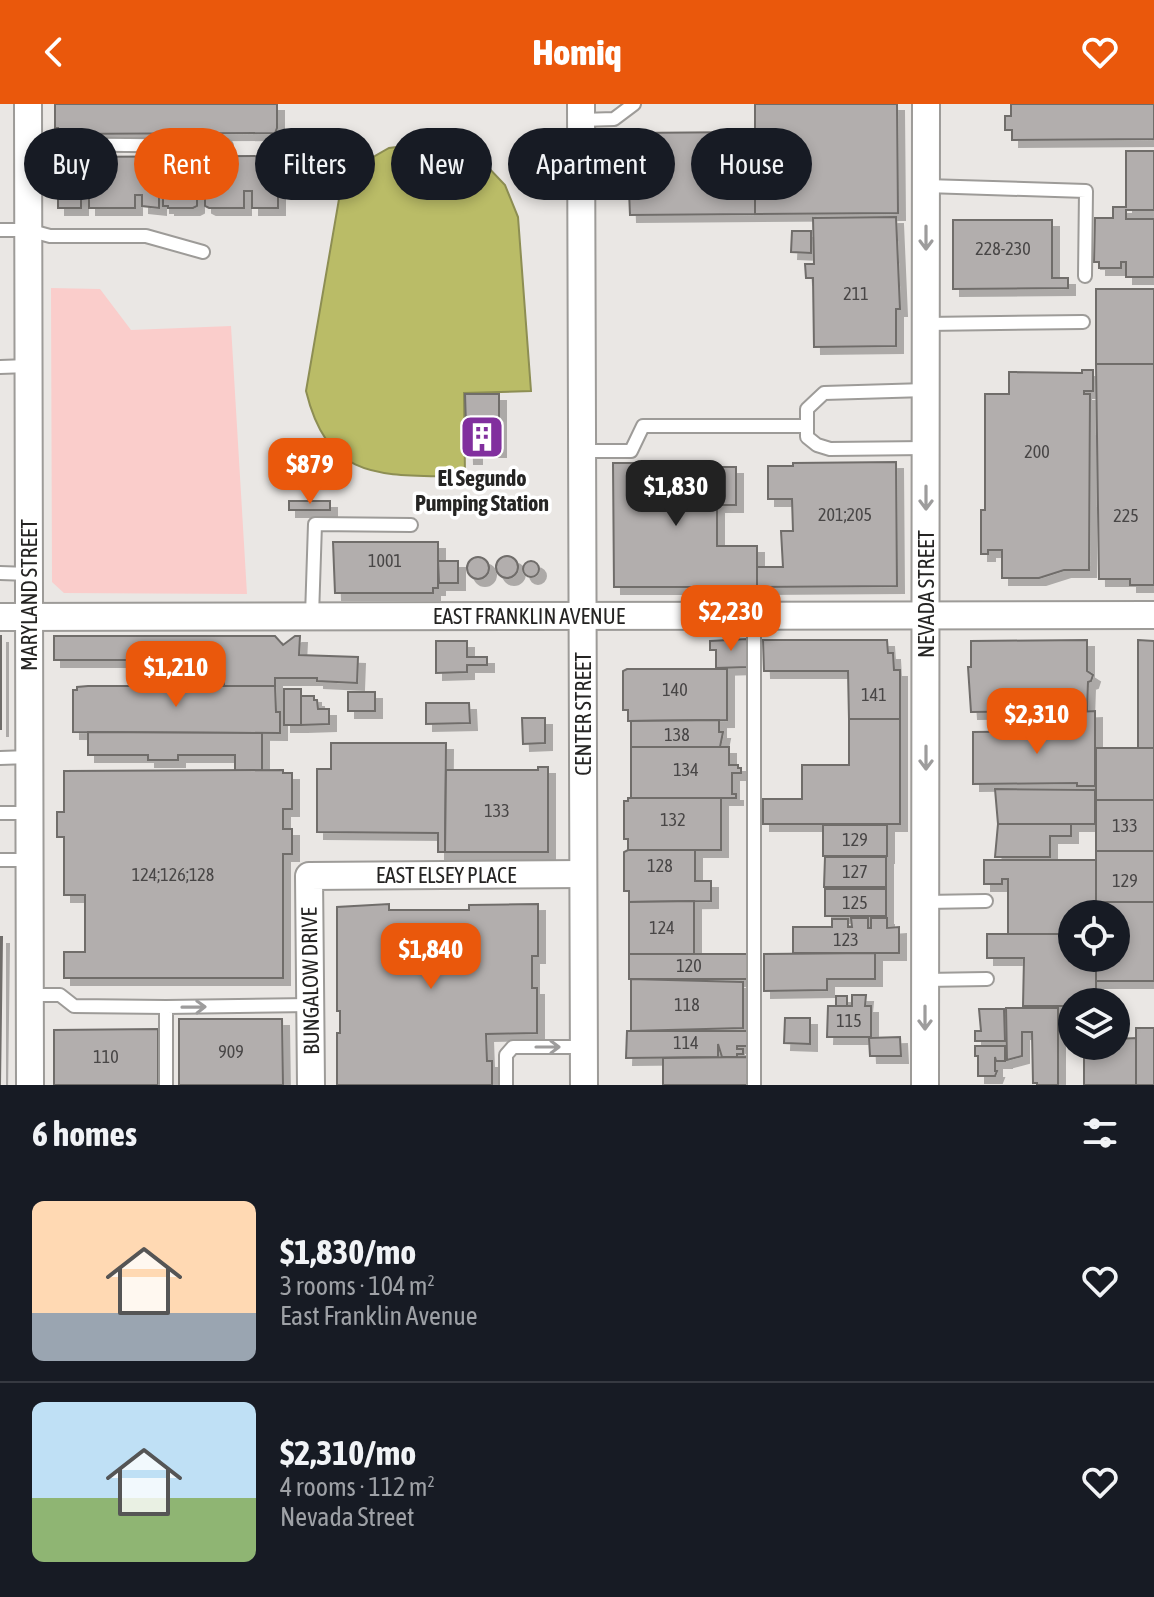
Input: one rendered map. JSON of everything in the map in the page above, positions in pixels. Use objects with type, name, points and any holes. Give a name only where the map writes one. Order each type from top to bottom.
[{"type":"street","name":"MARYLAND STREET","points":[[28,104],[28,128]]},
{"type":"street","name":"NEVADA STREET","points":[[925,1085],[926,104]]},
{"type":"street","name":"CENTER STREET","points":[[581,112],[584,1085]]},
{"type":"street","name":"MARYLAND STREET","points":[[28,200],[30,1085]]},
{"type":"street","name":"EAST FRANKLIN AVENUE","points":[[0,617],[1154,615]]},
{"type":"street","name":"EAST ELSEY PLACE","points":[[309,876],[583,874]]},
{"type":"street","name":"BUNGALOW DRIVE","points":[[309,876],[311,1085]]},
{"type":"lane","points":[[581,112],[614,119],[634,104]]},
{"type":"lane","points":[[926,186],[1086,191],[1085,276]]},
{"type":"lane","points":[[0,230],[28,230],[50,236],[146,236],[203,252]]},
{"type":"lane","points":[[926,324],[1083,322]]},
{"type":"lane","points":[[0,367],[28,366]]},
{"type":"lane","points":[[926,390],[824,393],[807,409],[807,437],[817,445],[830,449],[926,448]]},
{"type":"lane","points":[[582,451],[631,451],[643,426],[807,426]]},
{"type":"lane","points":[[312,616],[315,524],[411,525]]},
{"type":"lane","points":[[0,573],[29,574]]},
{"type":"lane","points":[[754,616],[754,1085]]},
{"type":"lane","points":[[0,758],[29,757]]},
{"type":"lane","points":[[0,813],[29,813]]},
{"type":"lane","points":[[0,860],[30,860]]},
{"type":"lane","points":[[925,902],[986,901]]},
{"type":"lane","points":[[925,980],[987,979]]},
{"type":"lane","points":[[30,995],[60,995],[74,1006],[310,1005]]},
{"type":"lane","points":[[166,1007],[166,1085]]},
{"type":"lane","points":[[506,1085],[506,1055],[513,1047],[584,1047]]},
{"type":"shaded area","points":[[389,148],[391,200],[492,200],[492,171],[505,185],[508,200],[511,200],[518,217],[531,391],[464,393],[465,477],[386,473],[345,459],[329,444],[316,422],[306,391],[339,200],[375,200],[375,156]]},
{"type":"shaded area","points":[[51,288],[100,289],[131,330],[231,326],[247,594],[64,593],[52,582]]},
{"type":"building","points":[[55,104],[277,104],[277,128],[255,128],[255,133],[239,133],[239,128],[134,128],[134,134],[118,134],[118,128],[55,128]]},
{"type":"building","points":[[755,104],[897,104],[898,213],[755,214],[755,200],[812,200],[812,128],[755,128]]},
{"type":"building","points":[[1011,104],[1154,104],[1154,139],[1012,140],[1012,130],[1005,130],[1005,116],[1011,116]]},
{"type":"building","points":[[691,132],[691,200],[755,200],[755,214],[630,215],[629,200],[675,200],[675,133]]},
{"type":"building","points":[[1126,151],[1154,151],[1154,210],[1126,210],[1126,219],[1154,219],[1154,277],[1126,277],[1126,262],[1121,262],[1121,268],[1099,268],[1099,262],[1094,262],[1095,218],[1113,218],[1113,207],[1126,207]]},
{"type":"building","points":[[239,156],[255,156],[255,200],[278,200],[278,208],[252,208],[252,191],[244,191],[244,208],[205,206],[205,200],[239,200]]},
{"type":"building","points":[[118,157],[134,157],[135,208],[89,208],[89,200],[118,200]]},
{"type":"building","points":[[58,200],[81,200],[81,208],[58,208]]},
{"type":"building","points":[[142,200],[159,200],[159,208],[142,206]]},
{"type":"building","points":[[163,200],[197,200],[197,206],[193,208],[163,206]]},
{"type":"building","points":[[896,217],[900,309],[896,309],[896,346],[814,347],[813,278],[806,278],[805,264],[814,264],[813,218]]},
{"type":"building","points":[[953,220],[1052,220],[1052,278],[1068,278],[1068,288],[953,289]]},
{"type":"building","points":[[792,231],[811,231],[811,253],[791,252]]},
{"type":"building","points":[[1096,289],[1154,289],[1154,364],[1096,364]]},
{"type":"building","points":[[1096,364],[1154,364],[1154,585],[1130,585],[1130,579],[1099,579]]},
{"type":"building","points":[[1082,370],[1093,370],[1093,391],[1084,391],[1084,394],[1090,394],[1089,570],[1064,570],[1039,578],[1002,578],[1002,550],[988,550],[988,554],[981,554],[981,510],[985,510],[985,394],[1009,394],[1009,372],[1082,373]]},
{"type":"building","name":"El Segundo Pumping Station","points":[[465,394],[499,394],[499,450],[475,450],[475,457],[467,457]]},
{"type":"building","points":[[896,462],[897,586],[757,587],[757,567],[783,567],[781,531],[793,531],[792,499],[768,499],[768,466]]},
{"type":"building","points":[[613,463],[717,463],[717,467],[736,467],[736,505],[717,505],[717,546],[757,546],[757,587],[614,587]]},
{"type":"building","points":[[289,501],[330,501],[330,510],[289,510]]},
{"type":"building","points":[[333,542],[438,542],[438,588],[433,588],[433,593],[335,593]]},
{"type":"building","points":[[507,556],[518,567],[507,578],[496,567]]},
{"type":"building","points":[[478,557],[486,560],[489,568],[486,576],[478,579],[470,576],[467,568],[470,560]]},
{"type":"building","points":[[438,561],[458,561],[458,583],[439,583]]},
{"type":"building","points":[[531,561],[537,563],[537,575],[531,577],[525,575],[523,569],[525,563]]},
{"type":"building","points":[[1,636],[1,729],[0,729]]},
{"type":"building","points":[[54,636],[275,636],[283,645],[300,636],[299,655],[358,657],[357,683],[317,681],[317,678],[275,678],[275,686],[224,686],[224,676],[189,676],[189,660],[54,660]]},
{"type":"building","points":[[747,639],[748,667],[716,668],[716,650],[710,650],[710,641]]},
{"type":"building","points":[[763,640],[887,640],[888,653],[893,653],[894,670],[900,670],[900,719],[849,719],[848,671],[764,671]]},
{"type":"building","points":[[1087,640],[1087,671],[1093,675],[1088,682],[1087,711],[971,712],[968,667],[971,667],[971,641]]},
{"type":"building","points":[[1138,640],[1154,641],[1154,748],[1138,748]]},
{"type":"building","points":[[436,641],[467,641],[467,657],[487,657],[487,665],[467,665],[467,672],[436,673]]},
{"type":"building","points":[[727,669],[727,720],[628,721],[628,710],[623,710],[623,671]]},
{"type":"building","points":[[88,686],[275,686],[280,733],[73,732],[73,690]]},
{"type":"building","points":[[284,689],[301,689],[301,725],[284,725]]},
{"type":"building","points":[[348,692],[375,692],[375,711],[348,711]]},
{"type":"building","points":[[301,696],[314,696],[318,709],[329,709],[329,724],[301,725]]},
{"type":"building","points":[[426,703],[469,703],[470,723],[426,724]]},
{"type":"building","points":[[1095,711],[1095,786],[1077,786],[1077,783],[973,784],[973,732],[1077,731],[1077,712]]},
{"type":"building","points":[[522,718],[545,718],[545,743],[523,744]]},
{"type":"building","points":[[849,719],[900,719],[900,824],[763,824],[763,799],[802,799],[802,765],[849,765]]},
{"type":"building","points":[[719,720],[719,732],[723,732],[720,747],[631,747],[631,721]]},
{"type":"building","points":[[88,732],[262,733],[262,770],[235,771],[235,755],[178,755],[178,760],[148,760],[148,755],[88,755]]},
{"type":"building","points":[[331,743],[446,743],[445,852],[438,852],[438,833],[317,832],[317,769],[331,769]]},
{"type":"building","points":[[631,747],[729,747],[729,765],[741,768],[741,773],[732,773],[732,794],[736,794],[736,798],[631,798]]},
{"type":"building","points":[[1096,748],[1154,748],[1154,800],[1096,800]]},
{"type":"building","points":[[538,767],[548,767],[548,852],[445,852],[446,770],[538,770]]},
{"type":"building","points":[[283,770],[283,773],[292,773],[292,809],[283,809],[283,829],[292,829],[292,854],[283,854],[283,978],[64,978],[64,952],[85,952],[85,895],[64,895],[64,837],[57,837],[57,812],[64,812],[64,771]]},
{"type":"building","points":[[995,789],[1095,790],[1095,824],[998,824]]},
{"type":"building","points":[[628,798],[721,798],[721,850],[628,850],[628,839],[624,839],[624,801]]},
{"type":"building","points":[[1096,800],[1154,800],[1154,851],[1096,851]]},
{"type":"building","points":[[998,824],[1071,824],[1071,836],[1050,836],[1050,857],[995,857]]},
{"type":"building","points":[[823,825],[887,825],[887,856],[823,856]]},
{"type":"building","points":[[695,850],[695,881],[711,881],[711,901],[629,902],[629,891],[624,891],[624,852]]},
{"type":"building","points":[[1096,851],[1154,851],[1154,902],[1096,900]]},
{"type":"building","points":[[825,857],[886,857],[886,887],[824,887]]},
{"type":"building","points":[[984,860],[1096,860],[1096,900],[1058,900],[1058,934],[1008,934],[1008,879],[1002,879],[1002,884],[984,884]]},
{"type":"building","points":[[825,889],[886,889],[886,916],[825,916]]},
{"type":"building","points":[[694,901],[694,954],[629,954],[629,902]]},
{"type":"building","points":[[1130,902],[1154,902],[1154,981],[1096,981],[1096,972],[1130,972]]},
{"type":"building","points":[[389,904],[389,910],[469,910],[469,905],[538,904],[538,956],[532,956],[532,988],[537,988],[537,1033],[486,1034],[487,1061],[492,1061],[492,1085],[337,1085],[340,1011],[337,1011],[337,907]]},
{"type":"building","points":[[851,918],[868,918],[868,928],[871,928],[871,918],[887,918],[887,928],[899,927],[899,953],[793,953],[793,927],[832,927],[832,919],[848,919],[848,927],[852,927]]},
{"type":"building","points":[[987,934],[1058,934],[1058,972],[1096,972],[1096,988],[1058,988],[1058,1006],[1023,1006],[1024,958],[987,958]]},
{"type":"building","points":[[0,937],[2,937],[0,1085]]},
{"type":"building","points":[[875,953],[875,979],[827,979],[827,990],[764,991],[764,954]]},
{"type":"building","points":[[629,954],[748,954],[748,979],[629,979]]},
{"type":"building","points":[[631,979],[743,982],[743,1028],[631,1031]]},
{"type":"building","points":[[852,995],[866,995],[865,1006],[871,1006],[871,1037],[827,1037],[828,1006],[852,1006]]},
{"type":"building","points":[[836,996],[847,996],[847,1006],[836,1006]]},
{"type":"building","points":[[1006,1008],[1058,1008],[1058,1085],[1033,1083],[1032,1032],[1022,1032],[1022,1056],[1007,1060]]},
{"type":"building","points":[[979,1009],[1004,1009],[1005,1041],[975,1041],[975,1031],[981,1031]]},
{"type":"building","points":[[785,1018],[810,1018],[810,1044],[784,1043]]},
{"type":"building","points":[[179,1019],[282,1019],[283,1085],[179,1085]]},
{"type":"building","points":[[1136,1028],[1154,1028],[1154,1085],[1136,1085]]},
{"type":"building","points":[[158,1029],[158,1085],[54,1085],[54,1030]]},
{"type":"building","points":[[627,1031],[747,1031],[747,1046],[737,1046],[737,1049],[743,1049],[743,1054],[737,1054],[737,1057],[722,1057],[718,1044],[718,1057],[626,1058]]},
{"type":"building","points":[[900,1037],[901,1056],[870,1056],[869,1038]]},
{"type":"building","points":[[1130,1038],[1136,1038],[1136,1085],[1084,1085],[1084,1060],[1130,1060]]},
{"type":"building","points":[[975,1046],[1005,1046],[1005,1061],[996,1061],[995,1057],[995,1076],[978,1076]]},
{"type":"building","points":[[748,1057],[748,1085],[663,1085],[663,1058]]},
{"type":"place","name":"El Segundo Pumping Station","points":[[482,437]]}]
